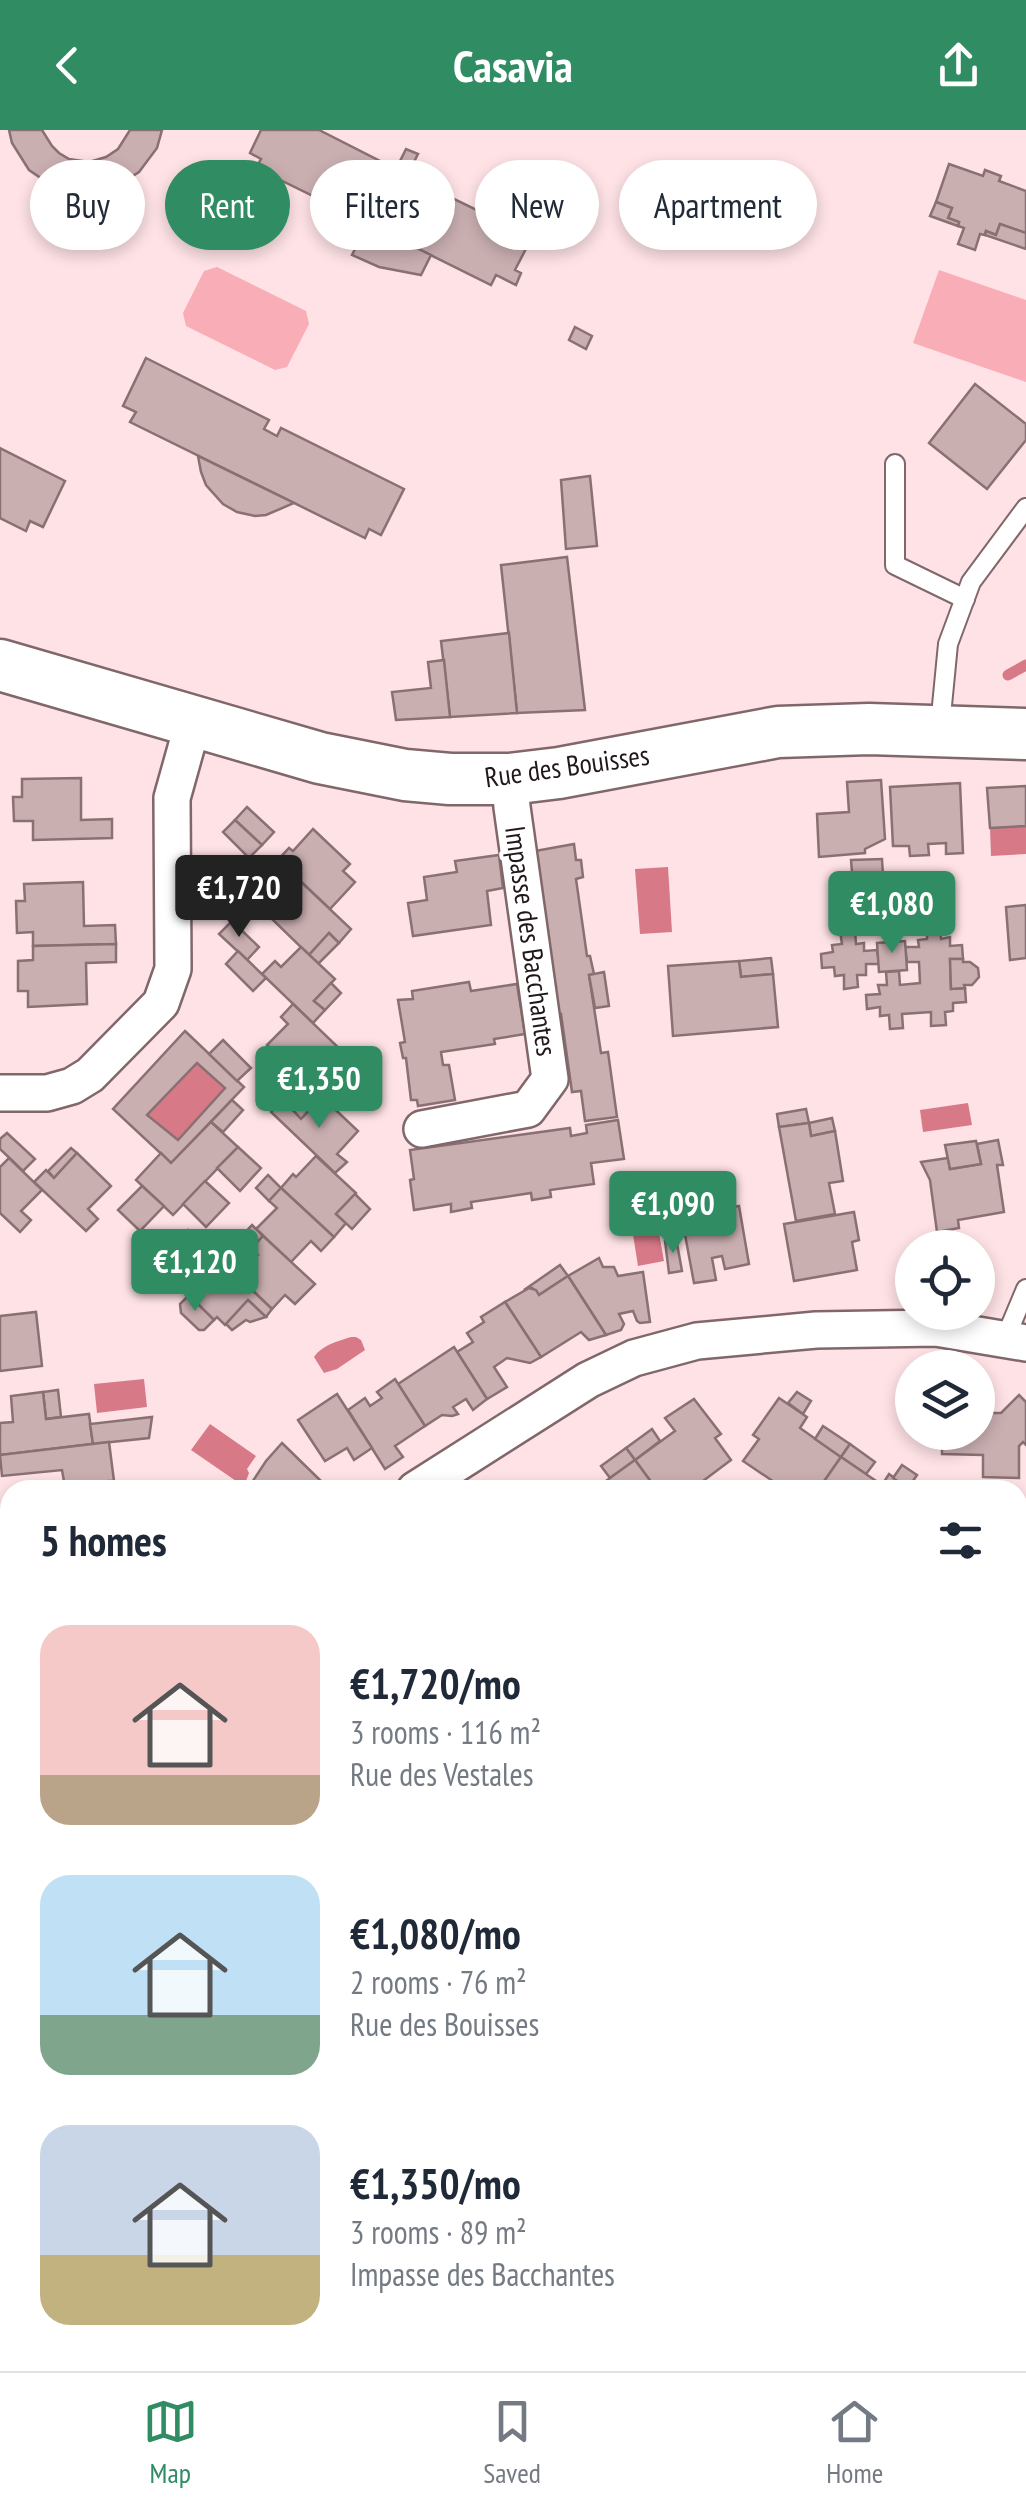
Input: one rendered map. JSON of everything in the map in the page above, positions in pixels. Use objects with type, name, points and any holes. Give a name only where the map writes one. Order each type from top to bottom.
[{"type":"street","name":"Rue des Bouisses","points":[[0,665],[320,758],[450,779],[510,780],[778,732],[820,728],[1026,734]]},
{"type":"street","points":[[0,1093],[48,1092],[72,1086],[90,1075],[161,1003],[173,969],[172,798],[193,723]]},
{"type":"street","name":"Impasse des Bacchantes","points":[[422,1129],[528,1109],[550,1079],[510,780]]},
{"type":"street","points":[[431,1480],[588,1380],[634,1358],[681,1346],[850,1329],[936,1328],[1016,1341]]},
{"type":"lane","points":[[895,464],[896,565],[965,599]]},
{"type":"lane","points":[[940,731],[948,644],[971,582],[1026,508]]},
{"type":"lane","points":[[1016,1341],[1026,1289]]},
{"type":"shaded area","points":[[217,267],[306,311],[309,324],[287,367],[275,370],[186,326],[183,313],[204,271]]},
{"type":"shaded area","points":[[939,270],[1026,300],[1026,382],[913,343]]},
{"type":"shaded area","points":[[1026,826],[1026,854],[991,856],[990,828]]},
{"type":"shaded area","points":[[668,867],[672,932],[640,934],[635,869]]},
{"type":"shaded area","points":[[925,890],[928,916],[852,921],[849,896]]},
{"type":"shaded area","points":[[197,1063],[225,1088],[178,1140],[147,1115]]},
{"type":"shaded area","points":[[968,1103],[972,1125],[923,1132],[920,1110]]},
{"type":"shaded area","points":[[656,1217],[664,1261],[638,1266],[631,1222]]},
{"type":"shaded area","points":[[351,1337],[361,1340],[365,1350],[324,1373],[314,1357],[317,1353]]},
{"type":"shaded area","points":[[144,1379],[147,1407],[97,1413],[94,1384]]},
{"type":"shaded area","points":[[210,1424],[256,1456],[247,1469],[246,1480],[235,1480],[191,1450]]},
{"type":"building","points":[[9,130],[42,130],[59,153],[76,160],[30,160],[30,171],[12,143]]},
{"type":"building","points":[[130,130],[162,130],[157,148],[145,164],[145,160],[96,160],[118,149]]},
{"type":"building","points":[[261,130],[319,130],[378,160],[310,160],[310,195],[290,185],[290,160],[260,160],[250,153]]},
{"type":"building","points":[[406,149],[418,154],[415,160],[400,160]]},
{"type":"building","points":[[949,164],[983,176],[985,170],[1001,176],[999,181],[1026,191],[1026,233],[1000,224],[996,235],[986,231],[985,235],[980,234],[975,250],[958,244],[964,228],[948,218],[952,208],[936,202]]},
{"type":"building","points":[[455,199],[475,209],[475,250],[525,250],[515,270],[521,273],[516,285],[496,275],[491,285],[420,250],[455,250]]},
{"type":"building","points":[[936,202],[952,208],[948,218],[959,222],[958,226],[930,216]]},
{"type":"building","points":[[1000,224],[1026,233],[1026,249],[985,235],[986,231],[996,235]]},
{"type":"building","points":[[355,250],[421,250],[431,255],[421,275],[379,267],[352,255]]},
{"type":"building","points":[[575,327],[592,336],[586,349],[569,340]]},
{"type":"building","points":[[146,358],[269,420],[264,429],[277,436],[281,428],[404,489],[381,535],[369,529],[365,538],[130,422],[136,412],[123,406]]},
{"type":"building","points":[[975,384],[1026,424],[1026,440],[987,489],[929,443]]},
{"type":"building","points":[[0,448],[65,481],[43,527],[30,521],[26,531],[0,518]]},
{"type":"building","points":[[198,456],[294,503],[266,515],[237,512],[223,504],[206,485]]},
{"type":"building","points":[[590,476],[597,546],[566,549],[561,480]]},
{"type":"building","points":[[567,557],[585,710],[517,713],[501,565]]},
{"type":"building","points":[[509,633],[517,713],[450,717],[441,641]]},
{"type":"building","points":[[444,660],[450,717],[396,720],[392,692],[431,688],[428,662]]},
{"type":"building","points":[[81,778],[81,820],[112,819],[112,838],[33,840],[33,821],[14,821],[13,797],[22,797],[22,779]]},
{"type":"building","points":[[881,780],[885,839],[865,849],[865,853],[819,857],[817,814],[849,812],[847,782]]},
{"type":"building","points":[[960,783],[963,853],[946,854],[946,843],[928,844],[929,855],[910,856],[909,846],[893,846],[890,787]]},
{"type":"building","points":[[1026,786],[1026,826],[990,828],[987,788]]},
{"type":"building","points":[[247,807],[274,832],[262,845],[235,820]]},
{"type":"building","points":[[235,820],[262,845],[249,858],[223,832]]},
{"type":"building","points":[[313,829],[350,864],[343,871],[355,882],[330,909],[278,860],[289,848],[293,851]]},
{"type":"building","points":[[574,844],[576,860],[581,860],[583,877],[576,879],[587,956],[594,974],[589,975],[601,1053],[608,1052],[617,1117],[585,1121],[581,1091],[572,1092],[561,1014],[555,1015],[541,928],[547,928],[535,851]]},
{"type":"building","points":[[499,855],[503,888],[487,891],[491,925],[413,936],[408,903],[427,900],[424,877],[457,872],[455,861]]},
{"type":"building","points":[[882,859],[884,893],[854,896],[851,860]]},
{"type":"building","points":[[299,880],[351,929],[339,943],[329,933],[309,955],[273,920],[293,899],[287,893]]},
{"type":"building","points":[[83,882],[84,926],[115,925],[116,944],[33,946],[33,932],[17,933],[16,901],[25,901],[24,884]]},
{"type":"building","points":[[1026,905],[1026,958],[1010,960],[1006,907]]},
{"type":"building","points":[[232,921],[259,947],[247,960],[219,934]]},
{"type":"building","points":[[927,926],[940,926],[941,939],[950,937],[950,946],[962,945],[963,959],[950,959],[951,989],[965,988],[966,1002],[953,1003],[953,1011],[945,1012],[946,1025],[931,1026],[931,1012],[902,1014],[903,1028],[890,1029],[889,1015],[880,1016],[880,1007],[867,1009],[866,995],[880,994],[878,985],[887,985],[886,972],[899,971],[900,985],[920,983],[919,962],[907,962],[905,947],[919,947],[918,940],[927,939]]},
{"type":"building","points":[[855,930],[856,944],[864,943],[864,951],[877,950],[879,964],[866,964],[866,975],[857,975],[858,987],[844,989],[844,975],[835,976],[834,967],[822,968],[821,954],[833,952],[832,945],[842,944],[840,931]]},
{"type":"building","points":[[329,933],[339,943],[318,964],[309,955]]},
{"type":"building","points":[[905,941],[907,970],[879,972],[877,943]]},
{"type":"building","points":[[116,944],[116,962],[86,963],[87,1004],[28,1007],[28,991],[18,991],[18,961],[33,960],[33,946]]},
{"type":"building","points":[[301,947],[335,979],[314,1001],[325,1010],[313,1023],[262,974],[275,961],[281,967]]},
{"type":"building","points":[[238,951],[266,978],[253,991],[226,964]]},
{"type":"building","points":[[771,958],[773,974],[741,977],[739,961]]},
{"type":"building","points":[[950,959],[970,962],[978,968],[979,977],[965,988],[951,989]]},
{"type":"building","points":[[739,961],[741,977],[773,974],[778,1027],[673,1036],[668,966]]},
{"type":"building","points":[[604,972],[609,1006],[595,1008],[589,975]]},
{"type":"building","points":[[469,982],[471,991],[517,984],[525,1034],[494,1039],[495,1044],[441,1052],[443,1065],[449,1065],[455,1100],[418,1106],[417,1100],[411,1100],[406,1058],[400,1043],[405,1042],[398,1000],[413,999],[412,991]]},
{"type":"building","points":[[331,983],[341,993],[325,1010],[314,1001]]},
{"type":"building","points":[[293,1004],[345,1054],[332,1067],[322,1058],[303,1079],[267,1045],[288,1024],[281,1017]]},
{"type":"building","points":[[185,1031],[244,1087],[171,1163],[113,1109]],"holes":[[[197,1063],[225,1088],[178,1140],[147,1115]]]},
{"type":"building","points":[[223,1040],[251,1068],[237,1081],[209,1054]]},
{"type":"building","points":[[317,1092],[322,1097],[301,1119],[293,1110],[298,1104],[303,1109]]},
{"type":"building","points":[[322,1097],[358,1131],[337,1154],[347,1162],[335,1173],[271,1112],[283,1100],[301,1119]]},
{"type":"building","points":[[232,1100],[243,1110],[223,1132],[211,1122]]},
{"type":"building","points":[[806,1109],[809,1123],[779,1127],[777,1114]]},
{"type":"building","points":[[832,1118],[835,1131],[811,1136],[809,1123]]},
{"type":"building","points":[[618,1120],[624,1159],[591,1163],[594,1184],[550,1190],[551,1197],[532,1200],[531,1193],[471,1202],[472,1208],[451,1212],[451,1204],[414,1210],[410,1150],[570,1128],[571,1136],[587,1133],[586,1125]]},
{"type":"building","points":[[211,1122],[238,1147],[173,1215],[136,1180],[161,1153],[171,1163]]},
{"type":"building","points":[[809,1123],[811,1136],[835,1131],[843,1181],[829,1183],[835,1214],[796,1221],[779,1127]]},
{"type":"building","points":[[7,1133],[35,1159],[23,1171],[0,1149],[0,1139]]},
{"type":"building","points":[[998,1140],[1003,1165],[997,1165],[1004,1212],[958,1220],[959,1228],[937,1230],[930,1180],[921,1162],[948,1158],[950,1169],[981,1164],[977,1144]]},
{"type":"building","points":[[976,1141],[981,1164],[950,1169],[945,1145]]},
{"type":"building","points":[[238,1147],[261,1168],[240,1191],[217,1168]]},
{"type":"building","points":[[71,1148],[77,1153],[54,1178],[48,1171]]},
{"type":"building","points":[[77,1153],[111,1186],[88,1209],[98,1219],[86,1231],[34,1182],[46,1170],[54,1178]]},
{"type":"building","points":[[316,1156],[356,1193],[336,1214],[346,1223],[334,1237],[281,1188]]},
{"type":"building","points":[[9,1158],[42,1190],[21,1211],[31,1220],[20,1232],[0,1213],[0,1167]]},
{"type":"building","points":[[268,1175],[281,1188],[269,1201],[256,1188]]},
{"type":"building","points":[[205,1181],[229,1203],[206,1227],[183,1204]]},
{"type":"building","points":[[142,1186],[164,1206],[140,1231],[118,1210]]},
{"type":"building","points":[[281,1188],[334,1237],[321,1251],[311,1241],[291,1262],[256,1229],[277,1208],[269,1201]]},
{"type":"building","points":[[355,1194],[370,1209],[352,1229],[336,1214]]},
{"type":"building","points":[[714,1202],[716,1210],[739,1206],[749,1264],[725,1269],[722,1256],[712,1258],[716,1280],[694,1283],[680,1208]]},
{"type":"building","points":[[854,1212],[859,1240],[852,1242],[857,1270],[794,1281],[784,1224]]},
{"type":"building","points":[[252,1225],[263,1236],[251,1249],[240,1238]]},
{"type":"building","points":[[188,1230],[205,1246],[192,1259],[175,1243]]},
{"type":"building","points":[[263,1236],[315,1284],[295,1304],[285,1295],[272,1309],[238,1276],[258,1255],[251,1249]]},
{"type":"building","points":[[676,1238],[682,1271],[669,1273],[665,1241]]},
{"type":"building","points":[[205,1246],[272,1309],[266,1317],[248,1300],[225,1325],[217,1317],[214,1320],[174,1282]]},
{"type":"building","points":[[599,1258],[603,1267],[614,1267],[618,1276],[643,1272],[650,1322],[640,1323],[633,1311],[619,1314],[624,1324],[621,1330],[606,1335],[568,1276]]},
{"type":"building","points":[[560,1265],[568,1276],[539,1295],[532,1288],[524,1290]]},
{"type":"building","points":[[568,1276],[606,1335],[589,1340],[581,1332],[541,1357],[505,1302],[529,1288],[539,1295]]},
{"type":"building","points":[[189,1295],[214,1320],[204,1330],[181,1313],[180,1304]]},
{"type":"building","points":[[248,1300],[266,1317],[246,1320],[232,1330],[226,1324]]},
{"type":"building","points":[[505,1302],[541,1357],[530,1363],[507,1358],[494,1367],[507,1387],[487,1399],[457,1352],[473,1342],[467,1333],[484,1322],[481,1317]]},
{"type":"building","points":[[36,1312],[42,1366],[0,1371],[0,1316]]},
{"type":"building","points":[[454,1347],[487,1399],[473,1410],[466,1399],[453,1407],[458,1414],[442,1415],[425,1426],[398,1384]]},
{"type":"building","points":[[395,1379],[425,1426],[395,1446],[403,1457],[385,1469],[348,1410],[365,1398],[370,1406],[382,1398],[377,1392]]},
{"type":"building","points":[[58,1390],[61,1417],[46,1419],[43,1392]]},
{"type":"building","points":[[43,1392],[46,1419],[89,1414],[93,1444],[0,1455],[0,1423],[13,1422],[11,1396]]},
{"type":"building","points":[[797,1392],[811,1401],[803,1414],[788,1403]]},
{"type":"building","points":[[337,1394],[372,1448],[354,1460],[347,1448],[325,1461],[298,1420]]},
{"type":"building","points":[[1019,1395],[1026,1402],[1026,1445],[1023,1442],[1019,1446],[1019,1478],[983,1477],[983,1455],[942,1454],[942,1450],[995,1450],[995,1413],[1001,1413]]},
{"type":"building","points":[[779,1398],[807,1417],[800,1428],[841,1457],[825,1480],[771,1480],[743,1461],[759,1439],[753,1435]]},
{"type":"building","points":[[694,1399],[721,1434],[715,1438],[731,1460],[704,1480],[650,1480],[635,1460],[675,1431],[665,1418]]},
{"type":"building","points":[[152,1417],[149,1438],[93,1444],[90,1424]]},
{"type":"building","points":[[823,1426],[850,1444],[841,1457],[815,1439]]},
{"type":"building","points":[[652,1429],[660,1441],[635,1460],[626,1448]]},
{"type":"building","points":[[109,1442],[114,1480],[64,1480],[62,1470],[2,1476],[0,1455]]},
{"type":"building","points":[[282,1443],[320,1480],[254,1480]]},
{"type":"building","points":[[850,1444],[875,1462],[866,1474],[841,1457]]},
{"type":"building","points":[[626,1448],[635,1460],[610,1478],[601,1466]]},
{"type":"building","points":[[841,1457],[875,1480],[825,1480]]},
{"type":"building","points":[[635,1460],[650,1480],[607,1480]]},
{"type":"building","points":[[902,1465],[917,1475],[914,1480],[893,1478]]},
{"type":"waterway","points":[[1008,675],[1026,665]]}]
